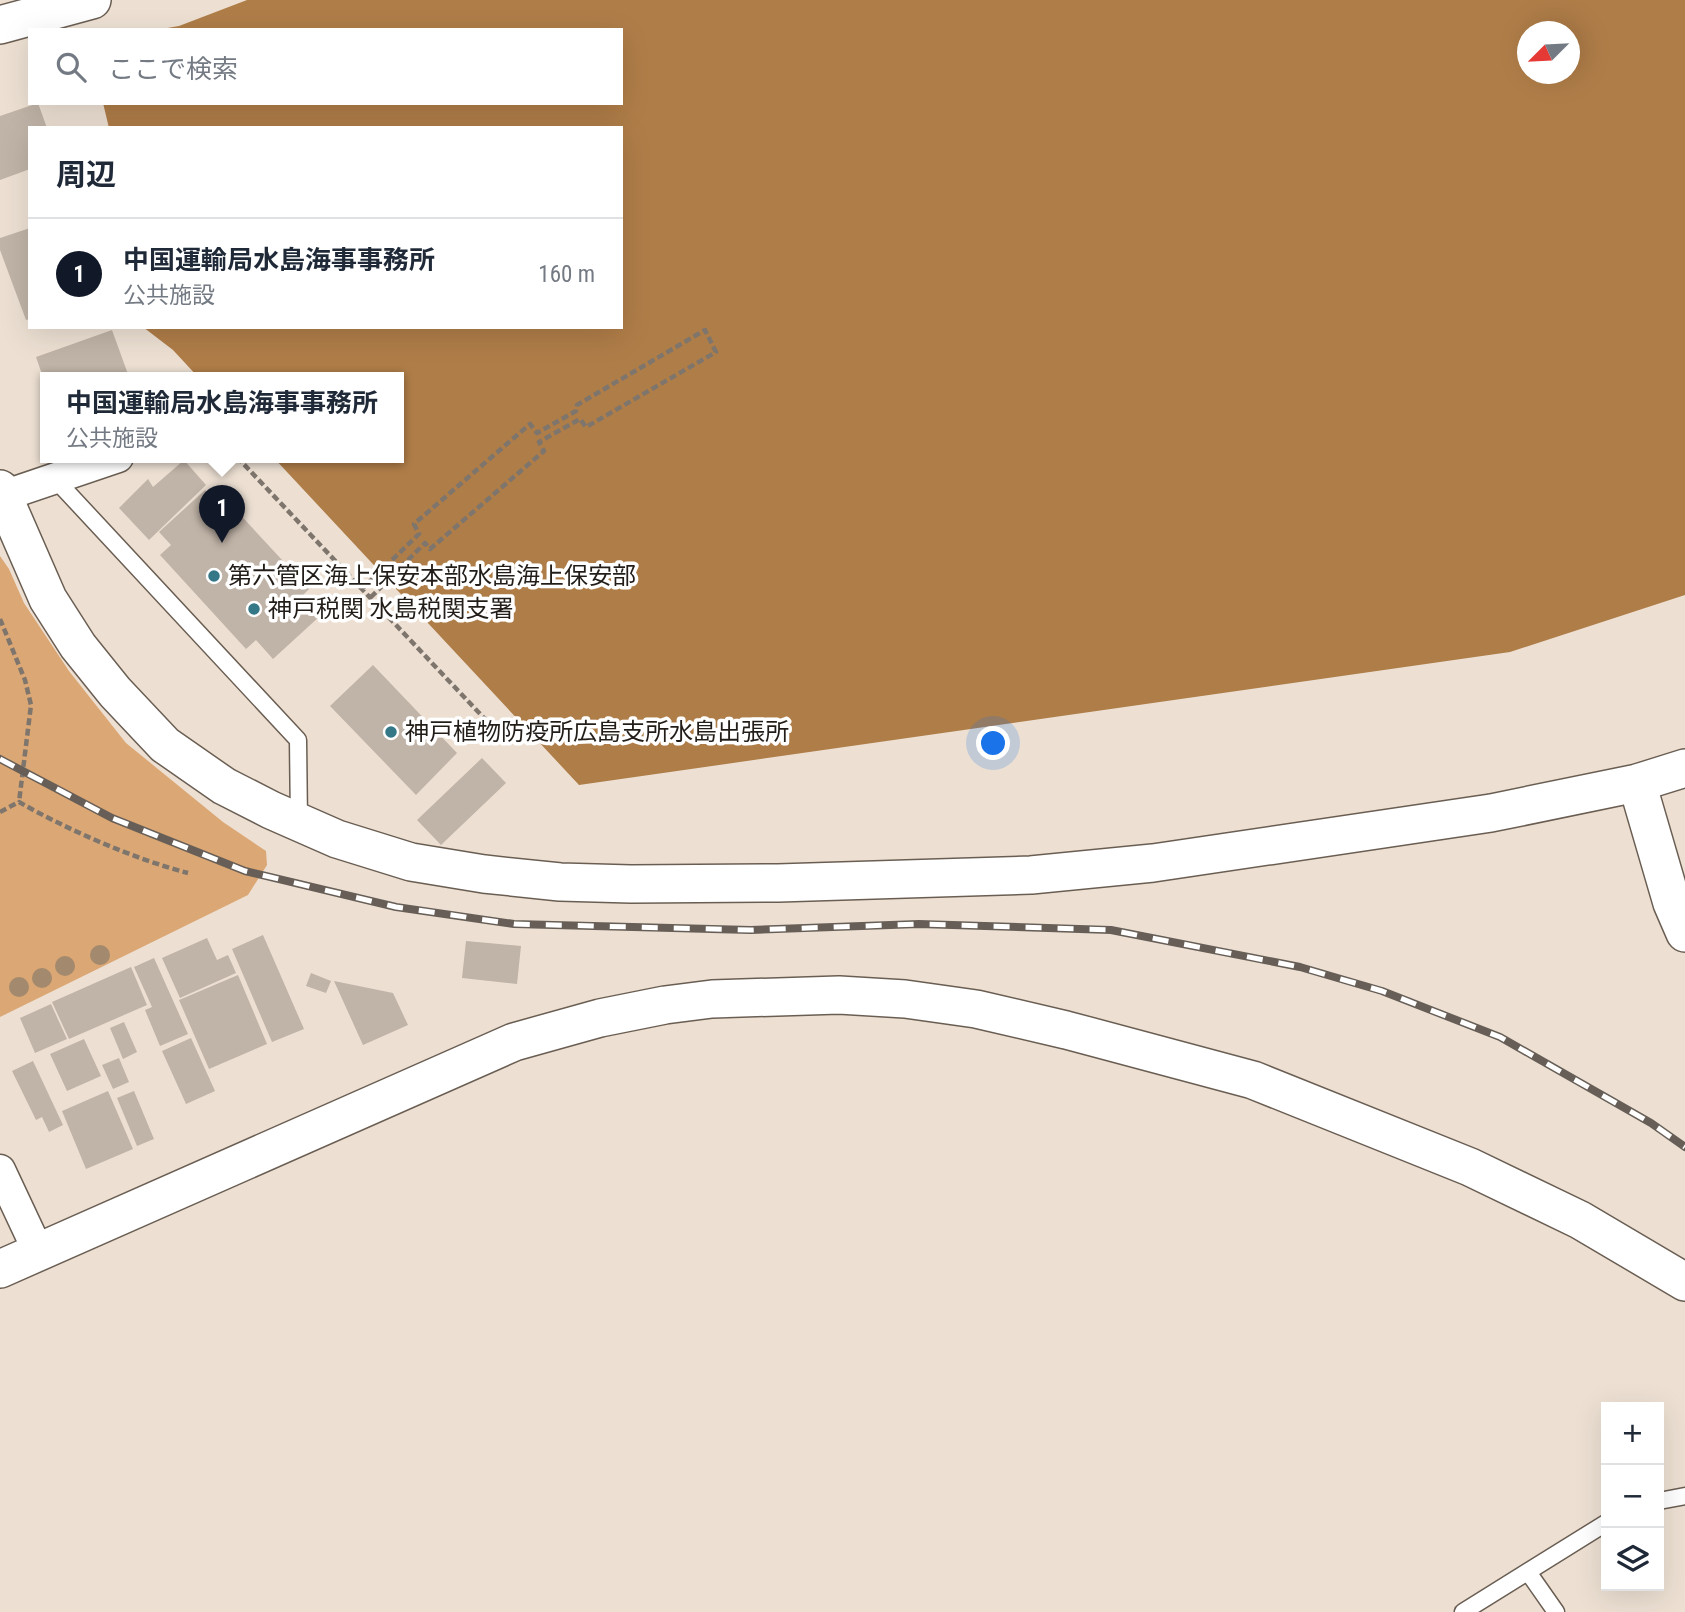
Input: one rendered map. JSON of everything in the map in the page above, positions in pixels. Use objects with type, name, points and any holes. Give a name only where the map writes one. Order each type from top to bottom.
[{"type":"street","points":[[0,24],[74,3]]},
{"type":"street","points":[[101,463],[1,494],[48,600],[78,646],[115,692],[165,745],[224,786],[337,839],[411,862],[484,874],[560,882],[631,884],[778,884],[1031,875],[1153,863],[1490,813],[1637,783],[1685,768]]},
{"type":"street","points":[[1637,783],[1672,903],[1685,933]]},
{"type":"street","points":[[0,1269],[514,1042],[600,1018],[665,1005],[712,999],[839,995],[905,999],[976,1009],[1253,1080],[1470,1167],[1580,1220],[1685,1282]]},
{"type":"street","points":[[0,1170],[38,1251]]},
{"type":"lane","points":[[55,479],[298,740],[299,823]]},
{"type":"lane","points":[[1664,1500],[1685,1496]]},
{"type":"lane","points":[[1474,1609],[1601,1526]]},
{"type":"lane","points":[[1528,1572],[1556,1612]]},
{"type":"path","points":[[362,589],[419,534],[414,524],[530,424],[537,433],[576,411],[577,404],[705,330],[716,352],[586,427],[580,419],[539,442],[544,451],[430,549],[425,543],[370,598]]},
{"type":"path","points":[[243,463],[501,736]]},
{"type":"path","points":[[0,619],[25,680],[31,705],[19,802]]},
{"type":"path","points":[[0,811],[19,802]]},
{"type":"path","points":[[19,802],[115,847],[163,867],[188,873]]},
{"type":"shaded area","points":[[247,0],[1685,0],[1685,595],[1510,652],[579,785],[279,463],[404,463],[404,372],[193,372],[173,350],[146,329],[623,329],[623,126],[109,126],[103,105],[623,105],[623,28],[168,28]]},
{"type":"shaded area","points":[[0,556],[9,569],[24,603],[69,671],[126,743],[223,822],[266,851],[267,865],[248,895],[0,1017]]},
{"type":"building","points":[[39,105],[46,126],[28,126],[28,170],[0,180],[0,116]]},
{"type":"building","points":[[28,229],[28,320],[0,250],[0,238]]},
{"type":"building","points":[[112,330],[127,372],[41,372],[36,357]]},
{"type":"building","points":[[181,463],[187,463],[206,485],[149,540],[119,508],[148,479],[153,487]]},
{"type":"building","points":[[205,490],[214,500],[221,494],[309,589],[302,596],[320,616],[273,659],[256,640],[246,649],[160,555],[171,545],[159,532]]},
{"type":"building","points":[[373,665],[457,753],[416,795],[330,706]]},
{"type":"building","points":[[482,758],[506,783],[441,845],[417,820]]},
{"type":"building","points":[[263,935],[304,1029],[272,1042],[232,949]]},
{"type":"building","points":[[207,938],[217,960],[228,955],[236,973],[180,998],[162,958]]},
{"type":"building","points":[[466,941],[521,946],[517,984],[462,978]]},
{"type":"building","points":[[154,958],[188,1034],[160,1046],[145,1010],[152,1007],[134,967]]},
{"type":"building","points":[[131,967],[147,1005],[69,1039],[52,1002]]},
{"type":"building","points":[[311,973],[331,981],[326,993],[306,986]]},
{"type":"building","points":[[238,975],[267,1044],[209,1069],[179,1000]]},
{"type":"building","points":[[334,981],[393,993],[408,1025],[363,1045]]},
{"type":"building","points":[[51,1004],[67,1039],[35,1053],[20,1018]]},
{"type":"building","points":[[124,1022],[137,1052],[123,1059],[110,1028]]},
{"type":"building","points":[[191,1038],[215,1091],[186,1104],[162,1051]]},
{"type":"building","points":[[84,1039],[101,1076],[67,1091],[50,1054]]},
{"type":"building","points":[[119,1058],[129,1082],[113,1089],[102,1065]]},
{"type":"building","points":[[33,1061],[63,1125],[49,1132],[42,1117],[36,1120],[12,1071]]},
{"type":"building","points":[[108,1091],[133,1149],[86,1169],[62,1111]]},
{"type":"building","points":[[134,1091],[154,1139],[137,1146],[117,1098]]},
{"type":"railway","points":[[0,759],[112,818],[245,871],[396,907],[514,924],[751,930],[919,924],[1111,930],[1300,967],[1382,991],[1500,1037],[1651,1123],[1685,1147]]},
{"type":"place","name":"中国運輸局水島海事事務所","points":[[222,543]]},
{"type":"place","name":"第六管区海上保安本部水島海上保安部","points":[[214,576]]},
{"type":"place","name":"神戸税関 水島税関支署","points":[[254,609]]},
{"type":"place","name":"神戸植物防疫所広島支所水島出張所","points":[[391,732]]}]
